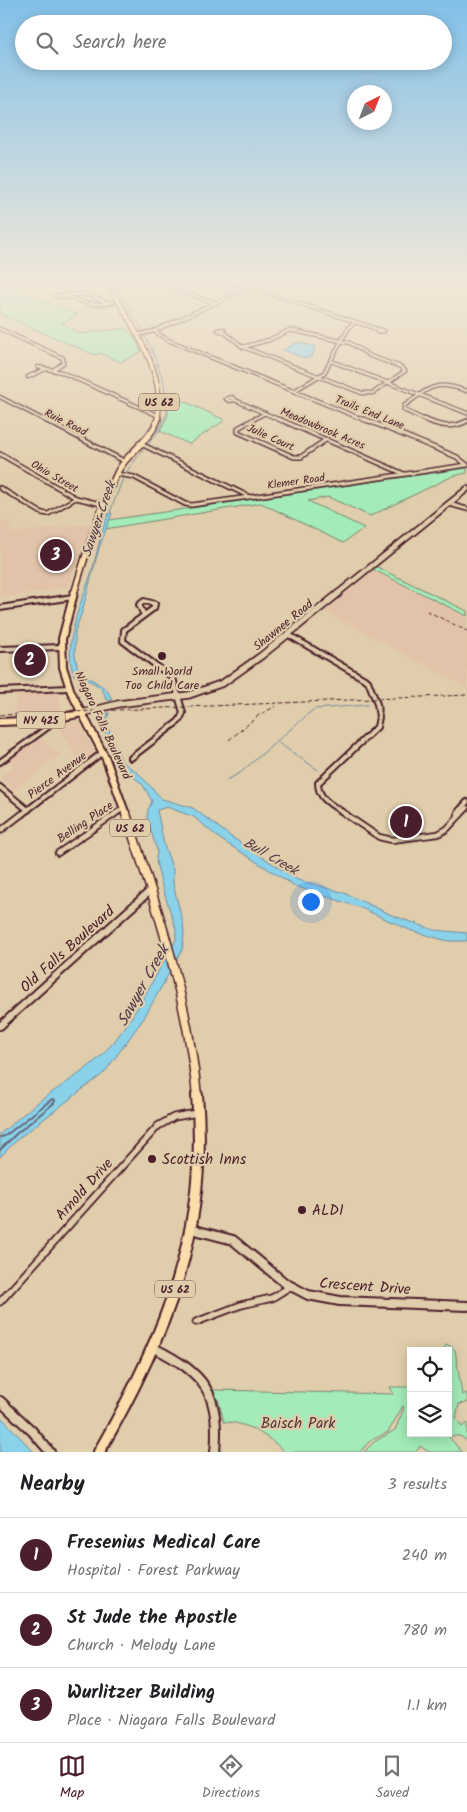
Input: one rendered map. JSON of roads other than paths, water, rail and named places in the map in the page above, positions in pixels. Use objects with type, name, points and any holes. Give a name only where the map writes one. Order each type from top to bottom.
[{"type":"main road","name":"US 62","points":[[144,351],[157,383],[159,416]]},
{"type":"main road","name":"Niagara Falls Boulevard","points":[[100,1452],[154,1348],[174,1292],[191,1230],[199,1168],[199,1113],[190,1040],[174,969],[151,890],[103,752],[69,688],[63,670],[61,647],[73,596],[88,549],[117,474],[124,460],[152,429],[159,416]]},
{"type":"main road","name":"Shawnee Road","points":[[82,713],[118,704],[179,697],[208,690],[223,683],[288,634],[467,490]]},
{"type":"main road","name":"NY 425","points":[[0,722],[49,720],[82,713]]},
{"type":"street","points":[[47,351],[63,358],[63,362],[53,370]]},
{"type":"street","name":"Trails End Lane","points":[[195,351],[457,457],[467,465]]},
{"type":"street","points":[[252,351],[366,394],[373,393],[405,372],[404,369],[370,356],[362,351]]},
{"type":"street","points":[[294,390],[324,373],[336,351]]},
{"type":"street","points":[[331,361],[467,413]]},
{"type":"street","points":[[38,367],[61,372],[159,416]]},
{"type":"street","points":[[28,377],[46,369]]},
{"type":"street","points":[[467,391],[442,383],[434,385],[404,406],[404,410],[444,426],[453,427],[467,421]]},
{"type":"street","name":"Ruie Road","points":[[0,398],[124,460]]},
{"type":"street","name":"Meadowbrook Acres","points":[[235,400],[404,474]]},
{"type":"street","name":"Julie Court","points":[[265,413],[238,428],[238,432],[294,457],[301,457],[327,439]]},
{"type":"street","points":[[139,443],[250,497]]},
{"type":"street","name":"Ohio Street","points":[[0,454],[76,498],[105,505]]},
{"type":"street","name":"Klemer Road","points":[[117,474],[134,477],[184,504],[192,505],[467,465]]},
{"type":"street","points":[[0,488],[42,513],[48,514],[76,498]]},
{"type":"street","points":[[449,504],[467,510]]},
{"type":"street","points":[[0,608],[73,596]]},
{"type":"street","points":[[131,758],[181,718],[183,714],[175,681],[171,676],[123,641],[124,630],[154,608],[155,604],[144,601],[139,605],[144,615]]},
{"type":"street","points":[[288,634],[370,683],[379,718],[377,728],[318,783],[321,798],[374,834],[388,840],[438,834],[446,829],[467,808]]},
{"type":"street","points":[[0,650],[61,647]]},
{"type":"street","points":[[0,691],[69,688]]},
{"type":"street","points":[[0,762],[48,728],[49,720]]},
{"type":"street","name":"Pierce Avenue","points":[[0,831],[103,752]]},
{"type":"street","points":[[0,787],[28,810]]},
{"type":"street","points":[[458,816],[458,812],[467,802]]},
{"type":"street","name":"Belling Place","points":[[58,852],[124,808]]},
{"type":"street","name":"Old Falls Boulevard","points":[[0,1026],[151,890]]},
{"type":"street","name":"Arnold Drive","points":[[0,1302],[158,1126],[174,1117],[199,1113]]},
{"type":"street","name":"Crescent Drive","points":[[191,1230],[220,1235],[233,1240],[291,1286],[308,1295],[329,1300],[467,1306]]},
{"type":"street","points":[[196,1322],[241,1305],[272,1298],[291,1286]]},
{"type":"street","points":[[154,1348],[186,1366],[203,1385],[215,1413],[217,1433],[215,1452]]},
{"type":"street","points":[[0,1401],[50,1452]]},
{"type":"water","points":[[285,351],[314,351],[312,357],[304,358]]},
{"type":"water","points":[[109,513],[112,513],[99,548],[75,631],[75,655],[78,670],[106,689],[112,699],[110,701],[105,698],[98,686],[74,675],[70,652],[77,614],[92,572]]},
{"type":"water","points":[[107,713],[109,713],[106,723],[122,762],[138,773],[162,799],[193,808],[230,836],[298,880],[342,892],[394,916],[434,930],[467,933],[467,941],[448,941],[412,931],[361,908],[295,886],[220,839],[194,817],[167,807],[157,810],[164,845],[173,870],[173,884],[183,923],[182,950],[144,1018],[104,1073],[19,1138],[0,1157],[0,1134],[36,1104],[87,1068],[102,1055],[124,1029],[176,940],[176,929],[161,883],[156,861],[157,850],[147,818],[152,801],[143,785],[119,764],[108,742],[103,725]]},
{"type":"water","points":[[0,1416],[34,1452],[0,1452]]},
{"type":"waterway","name":"Sawyer Creek","points":[[152,351],[156,360]]},
{"type":"waterway","name":"Sawyer Creek","points":[[156,362],[164,381]]},
{"type":"waterway","name":"Sawyer Creek","points":[[164,383],[167,412]]},
{"type":"waterway","name":"Sawyer Creek","points":[[147,445],[158,432],[167,413]]},
{"type":"waterway","name":"Sawyer Creek","points":[[125,474],[144,448]]},
{"type":"waterway","name":"Sawyer Creek","points":[[110,512],[124,476]]},
{"type":"waterway","points":[[225,781],[240,773],[314,709],[367,705]]},
{"type":"waterway","points":[[277,742],[318,770]]},
{"type":"railway","points":[[427,611],[467,631]]},
{"type":"railway","points":[[0,715],[467,695]]},
{"type":"railway","points":[[229,740],[259,715],[276,706]]},
{"type":"place","name":"Wurlitzer Building","points":[[56,555]]},
{"type":"place","name":"Small World Too Child Care","points":[[162,656]]},
{"type":"place","name":"St Jude the Apostle","points":[[30,660]]},
{"type":"place","name":"Fresenius Medical Care","points":[[406,822]]},
{"type":"place","name":"Scottish Inns","points":[[152,1159]]},
{"type":"place","name":"ALDI","points":[[302,1210]]},
{"type":"water label","name":"Bull Creek","points":[[271,856]]},
{"type":"park label","name":"Baisch Park","points":[[298,1423]]}]
